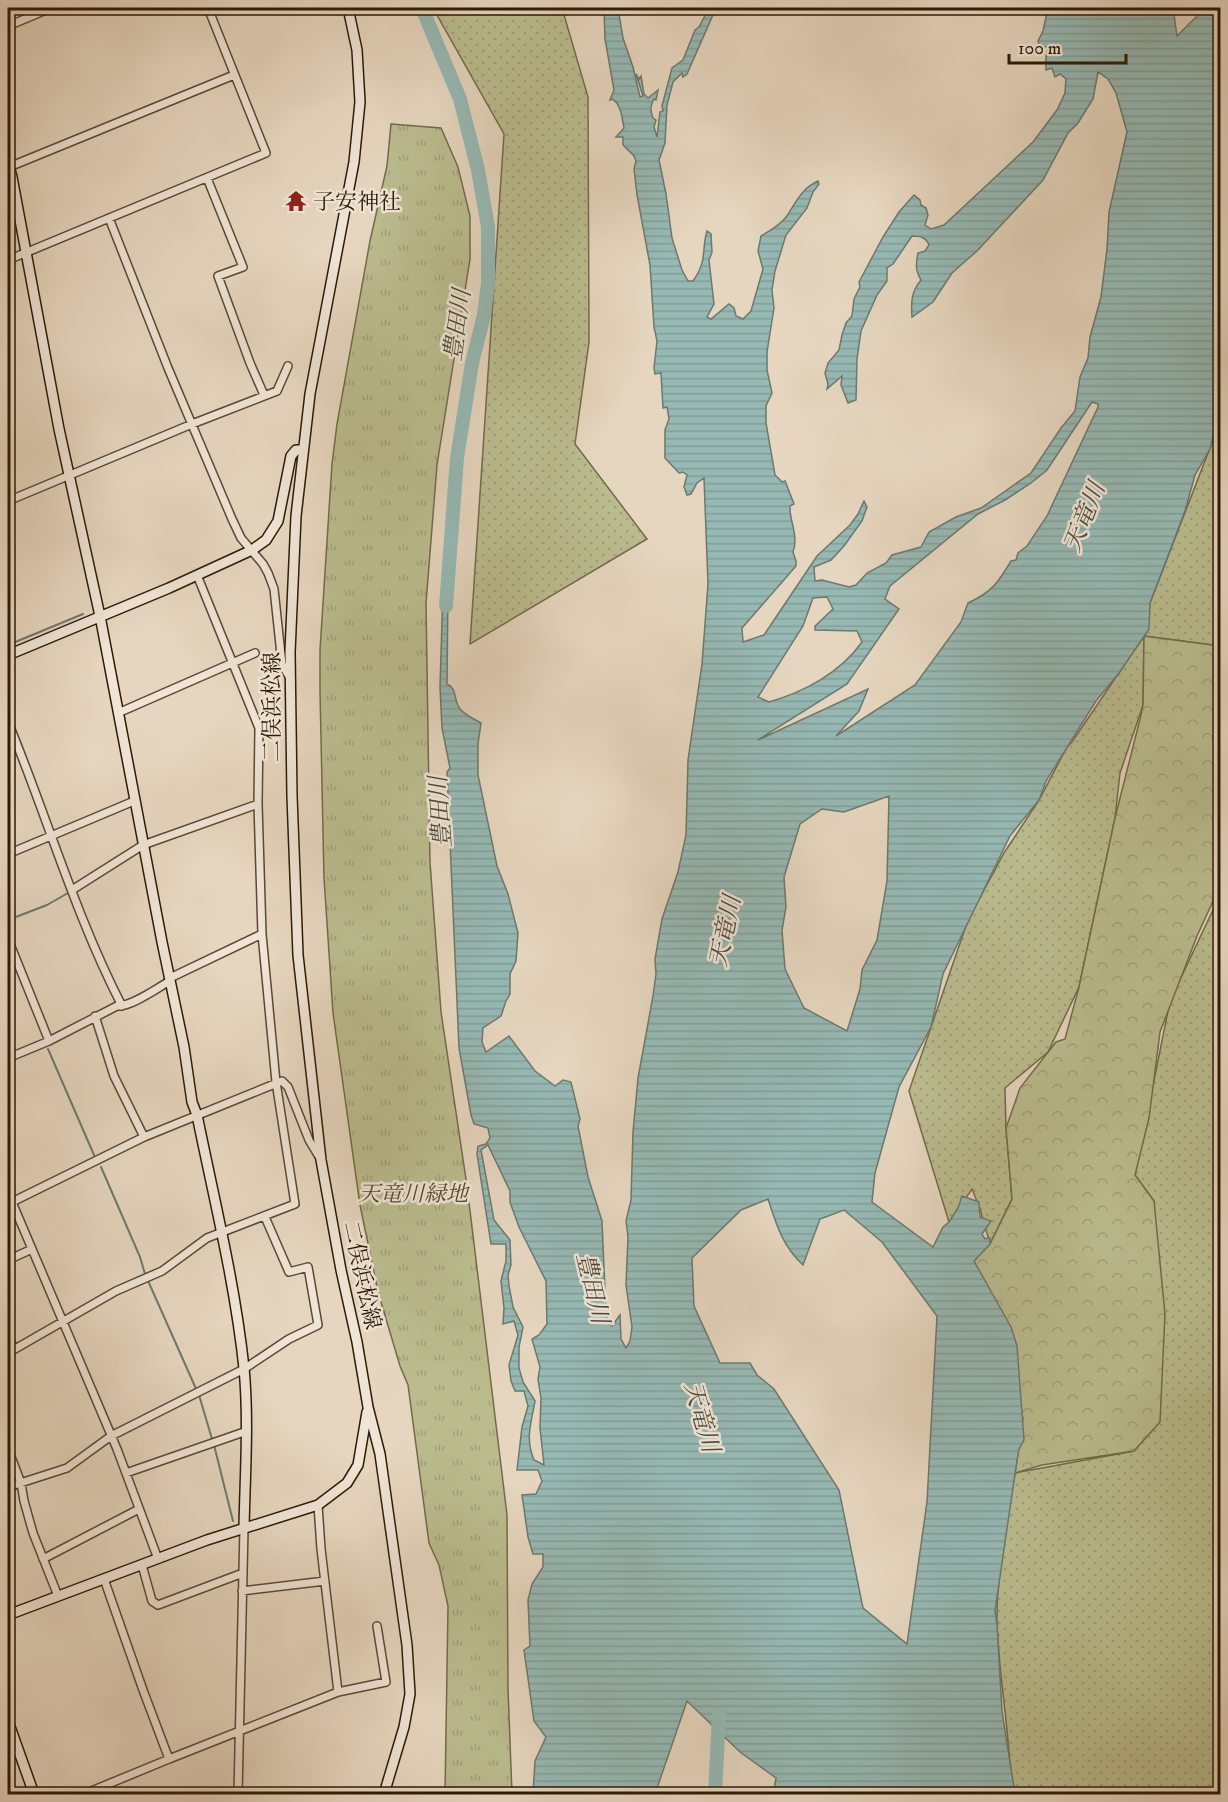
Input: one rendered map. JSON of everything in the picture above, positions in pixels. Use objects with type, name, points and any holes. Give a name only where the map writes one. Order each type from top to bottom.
[{"type":"main road","name":"二俣浜松線","points":[[348,8],[357,50],[360,102],[354,162],[310,394],[303,450],[293,574],[292,830],[298,955],[321,1160],[368,1407],[380,1454],[407,1645],[410,1694],[404,1727],[384,1794]]},
{"type":"main road","points":[[8,165],[69,475],[100,616],[134,801],[184,1047],[192,1102],[197,1115],[237,1314],[244,1369],[247,1431],[243,1528]]},
{"type":"main road","points":[[8,655],[252,550],[266,540],[278,521],[291,456],[296,450],[303,450]]},
{"type":"main road","name":"二俣浜松線","points":[[8,1615],[243,1528],[318,1505],[347,1483],[358,1465],[368,1407]]},
{"type":"main road","points":[[8,1721],[34,1794]]},
{"type":"street","points":[[8,26],[51,8]]},
{"type":"street","points":[[8,260],[266,153],[208,8]]},
{"type":"street","points":[[8,165],[234,75]]},
{"type":"street","points":[[207,178],[243,267],[218,276],[264,395]]},
{"type":"street","points":[[109,218],[192,424],[241,538],[263,564],[274,589],[282,664],[291,680]]},
{"type":"street","points":[[8,501],[277,391],[288,366]]},
{"type":"street","points":[[8,1336],[11,1351],[116,1291],[162,1271],[207,1238],[295,1204],[276,1082],[262,934],[258,804],[259,728],[197,575]]},
{"type":"street","points":[[118,713],[255,652]]},
{"type":"street","points":[[8,722],[104,970],[122,1006]]},
{"type":"street","points":[[8,854],[134,801]]},
{"type":"street","points":[[72,890],[143,845],[258,804]]},
{"type":"street","points":[[8,1058],[49,1041],[95,1016],[122,1006],[170,981],[172,977],[262,934]]},
{"type":"street","points":[[8,939],[49,1041]]},
{"type":"street","points":[[95,1016],[114,1076],[144,1137]]},
{"type":"street","points":[[158,1559],[111,1436],[32,1249],[10,1203],[144,1137],[282,1081],[288,1087],[309,1140],[321,1160]]},
{"type":"street","points":[[8,1487],[67,1468],[111,1436],[244,1369],[289,1339],[318,1325],[308,1267],[289,1272],[265,1216]]},
{"type":"street","points":[[8,1260],[32,1249]]},
{"type":"street","points":[[126,1473],[247,1431]]},
{"type":"street","points":[[8,1449],[21,1483],[24,1501],[43,1559],[58,1596]]},
{"type":"street","points":[[318,1505],[338,1692]]},
{"type":"street","points":[[43,1559],[139,1509]]},
{"type":"street","points":[[238,1794],[243,1528]]},
{"type":"street","points":[[142,1565],[152,1601],[158,1605],[243,1573]]},
{"type":"street","points":[[104,1579],[169,1759]]},
{"type":"street","points":[[243,1591],[325,1581]]},
{"type":"street","points":[[84,1794],[338,1692],[386,1682],[377,1626]]},
{"type":"green space","points":[[433,8],[562,8],[588,97],[589,342],[575,444],[647,539],[470,644],[504,134]]},
{"type":"green space","name":"天竜川緑地","points":[[391,124],[441,128],[458,167],[470,216],[470,259],[437,465],[426,603],[430,862],[441,1012],[467,1186],[507,1515],[508,1689],[512,1794],[445,1794],[448,1606],[439,1565],[429,1543],[408,1385],[378,1292],[360,1205],[333,1013],[324,878],[320,692],[320,650],[332,464],[370,241],[387,166]]},
{"type":"green space","points":[[1220,422],[1220,646],[1144,636],[1150,603]]},
{"type":"green space","points":[[1144,636],[1143,705],[1120,773],[1115,818],[1079,987],[1048,1052],[1005,1088],[1012,1199],[990,1244],[972,1189],[949,1222],[909,1091],[968,920],[1004,853],[1039,800],[1067,747]]},
{"type":"green space","points":[[1144,636],[1220,646],[1220,886],[1197,936],[1160,1032],[1149,1118],[1135,1175],[1154,1201],[1165,1314],[1160,1422],[1134,1451],[1042,1465],[1015,1473],[1023,1418],[974,1261],[990,1244],[1012,1199],[1006,1128],[1020,1088],[1056,1042],[1065,1039],[1079,987],[1115,818],[1143,705]]},
{"type":"green space","points":[[1220,895],[1220,1794],[1011,1794],[998,1645],[997,1605],[1015,1473],[1134,1451],[1154,1201],[1135,1175],[1170,1001]]},
{"type":"water","points":[[604,8],[614,8],[619,14],[623,38],[640,97],[643,96],[636,74],[639,79],[641,76],[644,94],[648,98],[658,90],[651,108],[653,118],[656,120],[654,127],[657,137],[660,112],[663,111],[662,106],[672,68],[683,60],[695,30],[709,8],[716,8],[687,74],[683,77],[682,73],[673,82],[667,105],[665,143],[659,160],[672,238],[688,281],[693,281],[698,274],[707,231],[711,234],[712,252],[709,260],[714,304],[707,317],[711,319],[729,304],[734,308],[736,316],[743,319],[751,311],[763,269],[758,251],[761,236],[785,219],[808,187],[818,181],[819,184],[807,208],[786,235],[775,271],[772,290],[774,308],[767,352],[767,370],[772,393],[766,406],[766,423],[775,475],[782,482],[785,481],[794,504],[790,506],[790,511],[796,566],[742,628],[743,642],[764,635],[817,556],[850,525],[864,501],[867,507],[862,521],[831,560],[814,567],[815,581],[822,580],[849,587],[856,585],[867,573],[886,563],[892,555],[921,547],[929,532],[956,517],[981,508],[1031,473],[1075,411],[1080,377],[1088,358],[1090,337],[1101,297],[1109,212],[1127,132],[1116,93],[1108,79],[1098,72],[1093,99],[1078,123],[1068,133],[1043,180],[978,250],[952,273],[933,302],[912,317],[912,297],[921,280],[916,266],[918,253],[925,251],[929,245],[924,239],[912,236],[893,264],[887,268],[887,281],[877,295],[861,331],[857,359],[856,400],[848,403],[841,385],[842,376],[827,389],[825,373],[828,363],[839,350],[846,323],[852,316],[854,299],[860,287],[859,282],[899,212],[914,195],[926,208],[928,215],[925,225],[931,229],[944,225],[1033,142],[1057,110],[1065,93],[1066,79],[1060,74],[1055,77],[1052,68],[1046,70],[1046,56],[1049,47],[1040,47],[1038,41],[1043,31],[1048,8],[1173,8],[1177,36],[1205,8],[1220,8],[1220,409],[1210,449],[1195,475],[1185,511],[1150,603],[1149,629],[1119,673],[1096,701],[1046,781],[1039,800],[1010,836],[943,974],[931,1027],[899,1087],[875,1173],[872,1202],[933,1247],[943,1227],[958,1208],[962,1196],[979,1202],[980,1217],[991,1221],[982,1234],[985,1239],[990,1238],[990,1244],[974,1261],[1011,1327],[1017,1346],[1024,1440],[1017,1460],[995,1611],[1002,1711],[1014,1788],[1011,1788],[1010,1794],[773,1794],[776,1778],[740,1752],[687,1701],[655,1794],[533,1794],[535,1761],[546,1737],[534,1721],[524,1650],[530,1646],[528,1600],[532,1584],[543,1567],[543,1554],[533,1554],[522,1495],[536,1494],[542,1481],[538,1470],[517,1470],[522,1427],[528,1406],[524,1391],[515,1391],[511,1381],[509,1365],[518,1335],[514,1321],[503,1324],[501,1281],[506,1261],[506,1244],[491,1244],[477,1154],[478,1146],[486,1144],[490,1138],[488,1128],[474,1124],[459,1048],[447,772],[450,768],[442,728],[440,687],[443,590],[448,588],[447,684],[453,689],[460,709],[481,723],[478,775],[497,866],[508,894],[518,933],[516,961],[510,974],[510,994],[501,1016],[483,1028],[482,1042],[486,1052],[509,1036],[535,1071],[555,1086],[563,1080],[571,1082],[580,1119],[578,1126],[588,1177],[602,1221],[606,1314],[612,1326],[620,1315],[621,1339],[626,1348],[630,1341],[632,1327],[626,1285],[628,1237],[626,1221],[631,1200],[633,1132],[638,1078],[653,996],[656,974],[655,959],[662,919],[678,872],[686,835],[688,760],[702,664],[708,584],[704,478],[697,483],[691,494],[687,495],[684,487],[687,475],[683,472],[679,473],[665,458],[665,430],[669,419],[667,407],[663,408],[661,373],[655,374],[654,368],[657,341],[650,265],[637,195],[634,169],[636,161],[623,145],[623,137],[616,137],[624,128],[617,103],[610,100],[614,90],[605,39]],"holes":[[[1092,402],[1098,404],[1047,516],[1027,546],[1018,553],[1016,560],[1011,561],[994,586],[968,603],[961,622],[915,685],[836,736],[859,711],[868,689],[758,740],[847,684],[899,609],[885,599],[890,586],[978,514],[1005,500],[1047,470]],[[827,597],[833,609],[815,626],[815,630],[857,631],[862,642],[843,663],[808,687],[769,702],[758,697],[803,626],[813,598]],[[889,796],[887,881],[877,940],[862,970],[860,989],[847,1031],[804,1008],[785,969],[782,930],[786,907],[784,877],[800,824],[822,809],[844,812]],[[488,1145],[510,1191],[510,1202],[519,1227],[546,1281],[547,1324],[539,1335],[532,1339],[540,1367],[538,1379],[544,1465],[534,1460],[531,1452],[530,1431],[535,1401],[523,1382],[519,1368],[519,1347],[523,1327],[513,1307],[509,1286],[510,1240],[494,1220],[481,1150]],[[768,1199],[785,1243],[803,1265],[820,1219],[844,1210],[882,1242],[937,1316],[927,1502],[907,1644],[863,1608],[839,1490],[774,1389],[757,1375],[750,1363],[720,1363],[694,1306],[692,1258],[741,1210]]]},
{"type":"waterway","name":"豊田川","points":[[422,8],[460,99],[478,170],[488,227],[488,283],[484,315],[472,363],[457,458],[446,606]]},
{"type":"waterway","points":[[8,645],[83,614]]},
{"type":"waterway","points":[[8,715],[10,721]]},
{"type":"waterway","points":[[58,845],[70,876]]},
{"type":"waterway","points":[[8,920],[47,905],[68,893]]},
{"type":"waterway","points":[[8,949],[30,1002]]},
{"type":"waterway","points":[[48,1049],[94,1155]]},
{"type":"waterway","points":[[101,1167],[197,1391]]},
{"type":"waterway","points":[[199,1395],[212,1439]]},
{"type":"waterway","points":[[214,1445],[233,1521]]},
{"type":"waterway","name":"天竜川","points":[[715,1794],[719,1715]]},
{"type":"place","name":"子安神社","points":[[296,201]]}]
